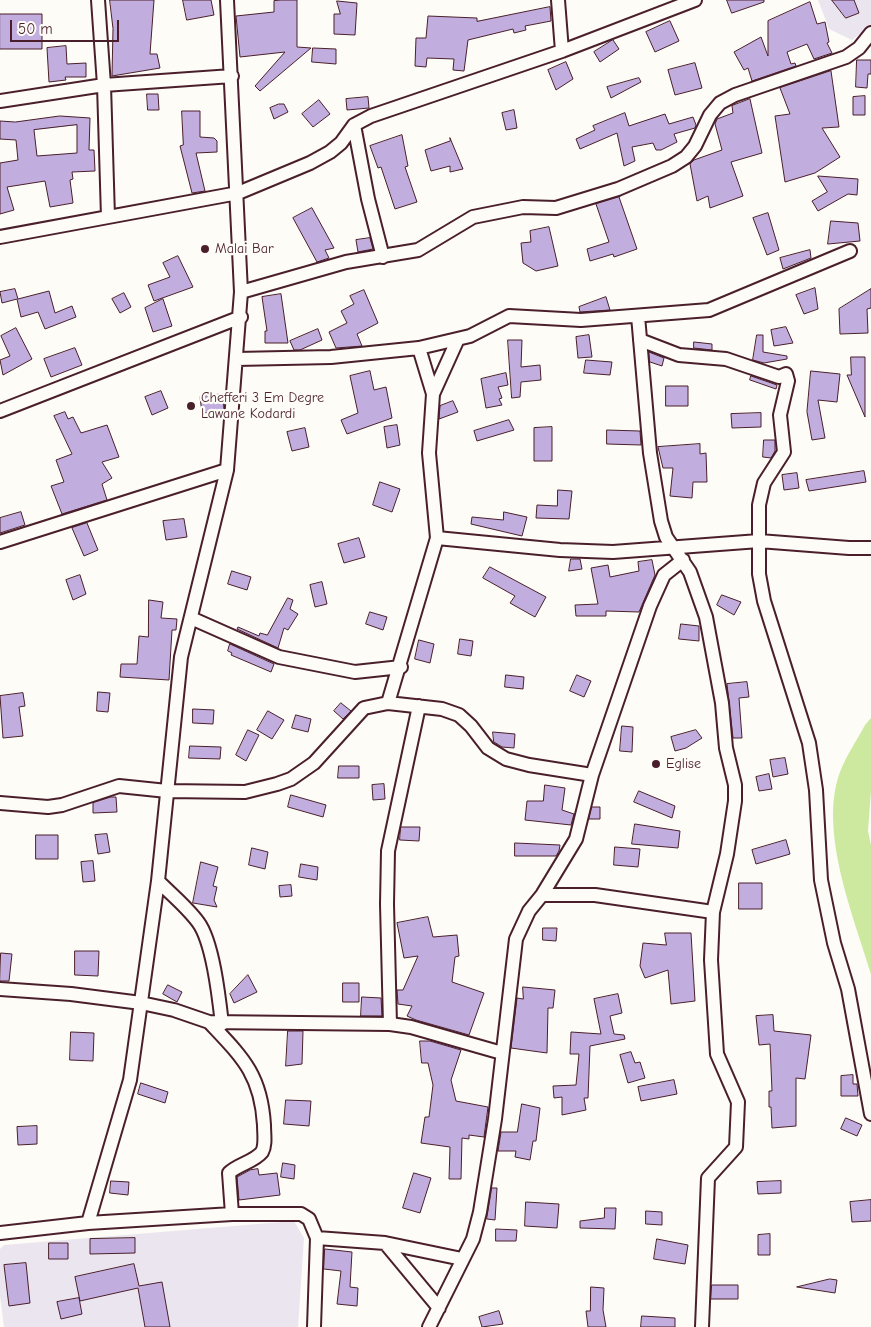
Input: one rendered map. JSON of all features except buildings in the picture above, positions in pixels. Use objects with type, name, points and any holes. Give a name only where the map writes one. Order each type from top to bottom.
[{"type":"street","points":[[98,0],[104,85],[108,216]]},
{"type":"street","points":[[88,1223],[128,1087],[136,1044],[140,1003],[158,881],[181,657],[227,470],[241,317],[241,292],[232,76],[226,0]]},
{"type":"street","points":[[558,0],[562,51]]},
{"type":"street","points":[[0,237],[238,193],[310,163],[330,152],[341,143],[354,126],[371,116],[562,51],[695,0]]},
{"type":"street","points":[[241,292],[346,262],[418,250],[473,217],[523,207],[556,208],[618,188],[672,166],[686,157],[695,146],[710,115],[720,103],[735,95],[846,57],[859,48],[871,33]]},
{"type":"street","points":[[0,101],[104,85],[232,76]]},
{"type":"street","points":[[354,126],[368,199],[383,257]]},
{"type":"street","points":[[237,359],[331,357],[419,348],[457,341],[510,316],[581,320],[709,310],[724,306],[794,273],[850,252]]},
{"type":"street","points":[[638,316],[650,453],[661,521],[666,538],[690,572],[706,617],[722,703],[726,748],[735,785],[735,801],[727,854],[713,912],[712,960],[717,1054],[738,1102],[736,1147],[708,1178],[702,1327]]},
{"type":"street","points":[[0,411],[241,317]]},
{"type":"street","points":[[640,340],[680,355],[726,359],[773,375],[786,374],[788,381],[780,423],[784,452],[764,483],[759,505],[759,574],[764,601],[809,743],[816,790],[821,880],[834,943],[848,989],[871,1114]]},
{"type":"street","points":[[388,703],[401,667],[437,538],[432,503],[429,453],[433,394],[457,341]]},
{"type":"street","points":[[419,348],[433,394]]},
{"type":"street","points":[[0,542],[227,470]]},
{"type":"street","points":[[437,538],[560,550],[612,552],[759,541],[871,548]]},
{"type":"street","points":[[429,1327],[473,1239],[485,1184],[516,939],[529,911],[542,895],[576,839],[592,775],[630,657],[658,584],[664,575],[683,560]]},
{"type":"street","points":[[191,618],[279,657],[356,672],[401,667]]},
{"type":"street","points":[[0,803],[48,807],[62,805],[119,786],[167,791],[245,792],[291,779],[314,762],[364,708],[388,703],[442,709],[459,715],[471,726],[488,748],[506,759],[529,766],[592,775]]},
{"type":"street","points":[[390,1024],[387,904],[388,850],[420,706]]},
{"type":"street","points":[[158,881],[200,923],[205,934],[219,996],[222,1024]]},
{"type":"street","points":[[542,895],[595,895],[713,912]]},
{"type":"street","points":[[0,989],[71,994],[140,1003],[174,1010],[209,1022],[222,1024],[390,1024],[411,1027],[502,1053]]},
{"type":"street","points":[[209,1022],[244,1059],[253,1075],[263,1113],[264,1144],[262,1152],[229,1173],[232,1214]]},
{"type":"street","points":[[0,1233],[88,1223],[232,1214],[301,1214],[309,1219],[317,1238],[314,1327]]},
{"type":"street","points":[[317,1238],[385,1243],[462,1258]]},
{"type":"street","points":[[385,1243],[439,1308]]},
{"type":"shaded area","points":[[818,0],[871,0],[871,25],[852,40],[829,29]]},
{"type":"shaded area","points":[[294,1221],[304,1238],[298,1327],[4,1327],[0,1296],[0,1249],[4,1245]]},
{"type":"green space","points":[[871,718],[871,791],[868,831],[871,845],[871,974],[841,874],[833,820],[834,795],[840,772],[848,754]]},
{"type":"place","name":"Malai Bar","points":[[205,249]]},
{"type":"place","name":"Chefferi 3 Em Degre Lawane Kodardi","points":[[191,406]]},
{"type":"place","name":"Eglise","points":[[656,764]]}]
